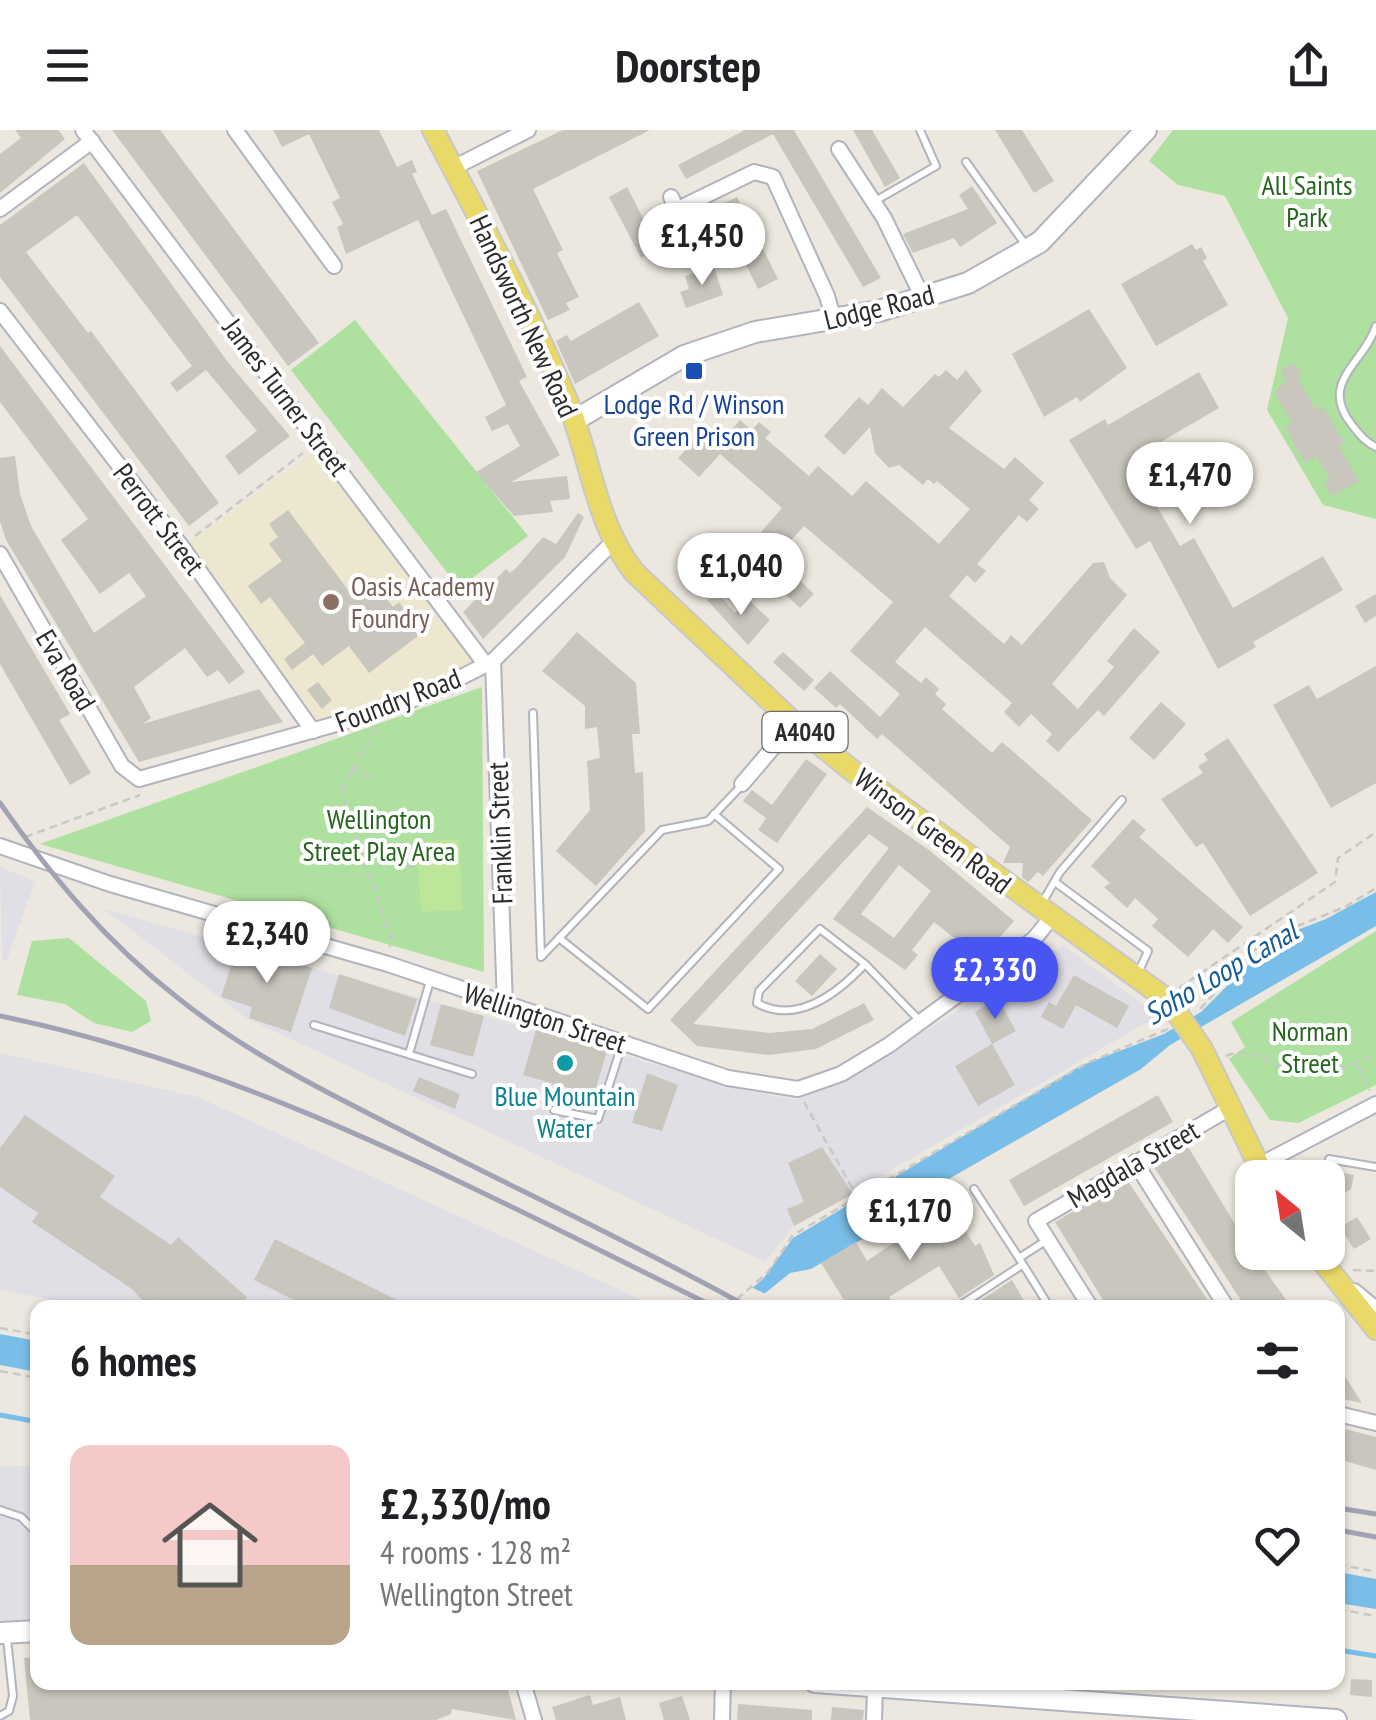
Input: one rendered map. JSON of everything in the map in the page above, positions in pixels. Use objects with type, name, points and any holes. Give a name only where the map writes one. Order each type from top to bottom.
[{"type":"main road","name":"Handsworth New Road","points":[[433,130],[544,348],[575,420],[601,507]]},
{"type":"main road","name":"Winson Green Road","points":[[601,507],[612,543],[634,572],[794,724],[1045,913],[1167,999]]},
{"type":"main road","name":"A4040","points":[[1167,999],[1207,1056],[1256,1160]]},
{"type":"main road","points":[[1329,1270],[1376,1329]]},
{"type":"street","points":[[235,130],[334,266]]},
{"type":"street","points":[[453,168],[528,130]]},
{"type":"street","name":"Lodge Road","points":[[575,420],[684,356],[755,332],[834,320],[968,283],[1028,249],[1088,195],[1146,130]]},
{"type":"street","points":[[0,209],[88,136]]},
{"type":"street","name":"James Turner Street","points":[[88,136],[490,663]]},
{"type":"street","points":[[839,150],[874,201],[923,298]]},
{"type":"street","points":[[678,210],[754,172],[772,177],[828,296],[834,320]]},
{"type":"street","name":"Perrott Street","points":[[0,311],[182,547],[313,730]]},
{"type":"street","name":"Foundry Road","points":[[139,780],[386,710],[490,663],[612,543]]},
{"type":"street","name":"Eva Road","points":[[0,554],[122,766],[139,780]]},
{"type":"street","name":"Franklin Street","points":[[490,663],[505,1006]]},
{"type":"street","points":[[742,784],[794,724]]},
{"type":"street","name":"Wellington Street","points":[[0,846],[110,884],[388,964],[728,1078],[798,1089],[841,1074],[921,1022],[1034,940],[1045,913]]},
{"type":"street","points":[[1282,1160],[1376,1104]]},
{"type":"street","name":"Magdala Street","points":[[1048,1239],[1036,1221],[1230,1108]]},
{"type":"street","points":[[1135,1162],[1222,1300]]},
{"type":"street","points":[[1048,1239],[1086,1300]]},
{"type":"street","points":[[1332,1270],[1376,1310]]},
{"type":"street","points":[[1345,1416],[1376,1423]]},
{"type":"street","points":[[3,1633],[30,1631]]},
{"type":"street","points":[[525,1690],[534,1720]]},
{"type":"street","points":[[722,1720],[723,1690]]},
{"type":"street","points":[[874,1720],[875,1690]]},
{"type":"street","points":[[914,1690],[1336,1720]]},
{"type":"lane","points":[[874,201],[936,166],[920,130]]},
{"type":"lane","points":[[966,162],[1028,249]]},
{"type":"lane","points":[[1376,326],[1374,342],[1342,376],[1338,393],[1346,417],[1366,442],[1376,447]]},
{"type":"lane","points":[[533,713],[542,957],[662,830],[708,820],[742,784]]},
{"type":"lane","points":[[1045,913],[1055,882],[1122,800]]},
{"type":"lane","points":[[560,938],[648,1009],[778,869],[714,814]]},
{"type":"lane","points":[[1055,882],[1148,951],[1135,978]]},
{"type":"lane","points":[[865,964],[844,988],[804,1008],[773,1012],[757,1003],[759,991],[820,929],[865,964],[921,1022]]},
{"type":"lane","points":[[408,1054],[431,979]]},
{"type":"lane","points":[[314,1026],[472,1074]]},
{"type":"lane","points":[[554,1110],[598,1120],[622,1044]]},
{"type":"lane","points":[[1329,1159],[1376,1167]]},
{"type":"lane","points":[[974,1190],[1045,1300]]},
{"type":"lane","points":[[967,1300],[1048,1239]]},
{"type":"lane","points":[[0,1510],[22,1517],[30,1526]]},
{"type":"lane","points":[[0,1716],[9,1711],[13,1696],[3,1633]]},
{"type":"path","points":[[182,547],[320,440]]},
{"type":"path","points":[[386,710],[343,787],[344,806],[391,938],[388,964]]},
{"type":"path","points":[[350,770],[372,776]]},
{"type":"path","points":[[0,846],[142,794],[139,780]]},
{"type":"path","points":[[1167,999],[1336,882],[1338,858],[1376,832]]},
{"type":"path","points":[[366,861],[412,866]]},
{"type":"path","points":[[1253,939],[1345,907],[1376,888]]},
{"type":"path","points":[[1195,1013],[1265,938]]},
{"type":"path","points":[[735,1300],[768,1272],[793,1235],[1087,1063],[1180,1022]]},
{"type":"path","points":[[1207,1056],[1246,1051],[1297,1072],[1328,1072],[1358,1065],[1376,1054]]},
{"type":"path","points":[[1358,1065],[1376,1104]]},
{"type":"path","points":[[798,1089],[857,1196]]},
{"type":"path","points":[[0,1328],[30,1334]]},
{"type":"path","points":[[0,1371],[30,1377]]},
{"type":"path","points":[[1345,1565],[1376,1572]]},
{"type":"path","points":[[1345,1610],[1376,1616]]},
{"type":"shaded area","name":"Oasis Academy Foundry","points":[[312,453],[477,661],[386,704],[319,722],[188,543]]},
{"type":"shaded area","points":[[0,867],[35,881],[7,960],[2,961]]},
{"type":"shaded area","points":[[104,909],[750,1091],[796,1100],[844,1082],[1063,945],[1158,1016],[794,1226],[765,1262],[246,1018]]},
{"type":"shaded area","points":[[0,1053],[198,1097],[642,1300],[49,1300],[0,1289]]},
{"type":"shaded area","points":[[30,1465],[30,1620],[0,1621],[0,1467]]},
{"type":"green space","name":"All Saints Park","points":[[1173,130],[1376,130],[1376,519],[1323,505],[1267,410],[1288,318],[1225,196],[1178,185],[1149,161]]},
{"type":"green space","points":[[355,320],[528,536],[459,588],[291,370]]},
{"type":"green space","name":"Wellington Street Play Area","points":[[482,687],[484,972],[40,844]]},
{"type":"green space","points":[[459,839],[462,910],[421,912],[417,842]]},
{"type":"green space","name":"Norman Street","points":[[1376,931],[1376,1085],[1298,1123],[1270,1120],[1229,1059],[1245,1047],[1231,1022]]},
{"type":"green space","points":[[69,938],[146,1001],[151,1021],[132,1032],[94,1023],[65,1004],[17,995],[32,941]]},
{"type":"water","points":[[1376,892],[1376,926],[1170,1045],[1141,1069],[905,1204],[897,1219],[811,1269],[790,1273],[764,1294],[738,1300],[763,1279],[793,1238],[1080,1066],[1164,1034],[1201,1012],[1274,939],[1326,919]]},
{"type":"water","points":[[0,1334],[30,1340],[30,1371],[0,1365]]},
{"type":"water","points":[[1345,1573],[1376,1579],[1376,1609],[1345,1604]]},
{"type":"pier","points":[[747,1285],[770,1296],[767,1300],[731,1300]]},
{"type":"building","points":[[15,130],[58,130],[65,139],[0,193],[0,154],[21,138]]},
{"type":"building","points":[[112,130],[160,130],[319,343],[288,366]]},
{"type":"building","points":[[273,130],[379,130],[397,167],[412,160],[417,172],[412,174],[432,215],[446,209],[527,377],[519,381],[560,455],[511,482],[567,476],[570,499],[550,501],[553,512],[514,516],[476,472],[520,446],[508,424],[492,431],[485,417],[506,405],[418,220],[346,254],[337,227],[343,224],[332,202],[340,198],[309,134],[282,147]]},
{"type":"building","points":[[563,130],[650,130],[533,189],[563,250],[557,253],[579,297],[566,303],[570,310],[548,320],[477,171]]},
{"type":"building","points":[[745,130],[794,130],[881,278],[863,287],[773,134],[686,179],[678,165]]},
{"type":"building","points":[[853,130],[872,130],[900,178],[885,187]]},
{"type":"building","points":[[995,130],[1022,130],[1054,181],[1034,193]]},
{"type":"building","points":[[84,163],[227,361],[290,436],[239,475],[225,456],[257,431],[206,370],[177,392],[170,383],[192,366],[77,215],[26,252],[88,333],[91,331],[219,503],[189,526],[0,277],[0,225]]},
{"type":"building","points":[[972,186],[997,223],[960,247],[954,238],[913,253],[903,234],[968,209],[959,195]]},
{"type":"building","points":[[627,187],[659,249],[641,258],[609,197]]},
{"type":"building","points":[[737,197],[778,279],[758,289],[717,207]]},
{"type":"building","points":[[1192,244],[1196,250],[1201,247],[1207,258],[1203,261],[1228,305],[1156,346],[1121,284]]},
{"type":"building","points":[[714,267],[723,295],[686,308],[680,292],[689,289],[685,276]]},
{"type":"building","points":[[639,302],[659,336],[575,384],[556,341],[567,335],[571,341]]},
{"type":"building","points":[[1089,309],[1127,368],[1080,402],[1077,397],[1044,417],[1012,354]]},
{"type":"building","points":[[0,346],[245,672],[229,684],[218,670],[207,677],[185,648],[134,687],[151,718],[143,724],[259,689],[283,722],[139,762],[6,540],[0,521],[0,458],[15,456],[20,494],[31,526],[94,633],[146,596],[129,573],[100,594],[61,540],[88,519],[0,402]]},
{"type":"building","points":[[1292,363],[1302,372],[1298,379],[1316,410],[1323,406],[1359,481],[1332,496],[1324,484],[1330,480],[1316,456],[1305,463],[1285,427],[1292,423],[1274,392],[1286,380],[1280,370]]},
{"type":"building","points":[[946,370],[957,380],[966,370],[982,391],[949,428],[1004,469],[1015,457],[1044,483],[1029,500],[1039,509],[1027,522],[1019,515],[977,564],[986,571],[975,583],[967,575],[949,596],[1004,644],[1011,635],[1022,645],[1093,563],[1104,562],[1110,578],[1127,595],[1052,684],[1078,709],[1114,667],[1107,661],[1134,628],[1160,652],[1104,716],[1098,710],[1058,752],[1046,741],[1052,734],[1031,714],[1019,727],[1004,712],[1012,703],[925,627],[895,662],[921,683],[926,677],[939,689],[935,694],[946,704],[942,709],[992,753],[1002,742],[1092,820],[1043,876],[1038,872],[1028,882],[1022,877],[1023,863],[1003,863],[1010,847],[882,734],[877,739],[840,704],[836,708],[814,688],[830,671],[880,717],[900,694],[850,651],[893,602],[804,526],[785,547],[778,542],[769,551],[755,539],[782,508],[720,454],[699,477],[678,458],[706,428],[721,442],[740,420],[752,430],[759,422],[771,432],[765,438],[809,476],[818,466],[852,496],[866,481],[939,544],[970,509],[937,481],[934,484],[928,479],[923,485],[899,465],[889,468],[875,453],[870,427],[844,455],[824,436],[859,397],[868,405],[882,388],[903,407],[935,374],[939,377]]},
{"type":"building","points":[[1199,372],[1219,408],[1130,460],[1180,546],[1194,538],[1233,608],[1323,556],[1343,590],[1253,642],[1256,647],[1218,669],[1150,541],[1136,549],[1069,440],[1105,419],[1108,425]]},
{"type":"building","points":[[288,510],[355,599],[372,586],[377,592],[380,590],[393,607],[399,602],[422,633],[369,673],[349,646],[322,666],[313,654],[292,670],[284,659],[305,643],[270,597],[261,604],[248,586],[282,561],[269,544],[278,537],[269,524]]},
{"type":"building","points":[[578,513],[584,517],[565,557],[483,639],[463,612],[506,569],[510,573],[517,567],[543,537],[556,544]]},
{"type":"building","points":[[711,567],[722,579],[710,591],[699,580]]},
{"type":"building","points":[[795,576],[814,594],[800,608],[782,591]]},
{"type":"building","points":[[717,592],[735,613],[749,600],[770,620],[748,645],[707,600]]},
{"type":"building","points":[[1376,594],[1376,616],[1365,623],[1355,606]]},
{"type":"building","points":[[0,595],[70,714],[59,720],[91,773],[70,785],[0,664]]},
{"type":"building","points":[[577,632],[636,683],[640,734],[632,734],[635,773],[643,772],[645,831],[596,886],[556,851],[590,810],[587,761],[600,758],[597,727],[585,729],[585,706],[542,671]]},
{"type":"building","points":[[783,652],[814,680],[804,691],[773,662]]},
{"type":"building","points":[[1376,666],[1376,783],[1331,808],[1273,705],[1309,685],[1317,699]]},
{"type":"building","points":[[318,682],[332,700],[322,709],[307,690]]},
{"type":"building","points":[[1161,702],[1186,724],[1154,760],[1129,738]]},
{"type":"building","points":[[1228,738],[1318,873],[1250,916],[1203,843],[1196,847],[1161,799],[1203,773],[1198,766],[1208,760],[1204,754]]},
{"type":"building","points":[[806,759],[827,774],[777,843],[758,830],[766,818],[743,801],[752,790],[772,805]]},
{"type":"building","points":[[867,807],[929,850],[1014,921],[981,959],[934,922],[912,950],[918,955],[905,970],[833,919],[889,848],[869,834],[693,1024],[770,1033],[812,1029],[864,1003],[874,1020],[816,1049],[769,1055],[697,1046],[670,1020]],"holes":[[[899,865],[931,891],[894,938],[861,914]]]},
{"type":"building","points":[[1133,819],[1146,830],[1139,837],[1243,927],[1228,943],[1213,929],[1188,957],[1152,926],[1158,919],[1135,898],[1127,908],[1104,887],[1110,883],[1091,866]]},
{"type":"building","points":[[238,944],[312,968],[291,1032],[249,1018],[252,1007],[221,997]]},
{"type":"building","points":[[820,954],[837,969],[812,996],[795,981]]},
{"type":"building","points":[[339,974],[417,999],[405,1036],[329,1008]]},
{"type":"building","points":[[1074,975],[1129,1006],[1117,1028],[1076,1005],[1063,1029],[1041,1017],[1049,1002],[1056,1006]]},
{"type":"building","points":[[998,999],[1016,1031],[992,1044],[975,1012]]},
{"type":"building","points":[[441,1004],[484,1016],[473,1057],[430,1045]]},
{"type":"building","name":"Blue Mountain Water","points":[[536,1030],[607,1051],[594,1095],[523,1075]]},
{"type":"building","points":[[992,1044],[1015,1085],[978,1106],[955,1066]]},
{"type":"building","points":[[647,1073],[678,1085],[662,1131],[632,1123]]},
{"type":"building","points":[[419,1077],[460,1094],[455,1109],[413,1091]]},
{"type":"building","points":[[1158,1095],[1173,1122],[1024,1206],[1009,1180]]},
{"type":"building","points":[[25,1115],[115,1176],[100,1197],[171,1245],[178,1237],[247,1297],[142,1300],[32,1222],[38,1213],[0,1187],[0,1148]]},
{"type":"building","points":[[1187,1145],[1235,1224],[1235,1270],[1265,1270],[1286,1300],[1241,1300],[1154,1167]]},
{"type":"building","points":[[822,1147],[853,1194],[794,1226],[787,1209],[804,1202],[788,1163]]},
{"type":"building","points":[[1345,1173],[1354,1175],[1351,1189],[1345,1193]]},
{"type":"building","points":[[1127,1180],[1208,1300],[1103,1300],[1055,1222]]},
{"type":"building","points":[[949,1205],[975,1246],[980,1243],[994,1275],[959,1298],[939,1266],[889,1297],[891,1300],[844,1300],[821,1263],[856,1242],[867,1261]]},
{"type":"building","points":[[1357,1217],[1371,1239],[1354,1249],[1345,1235],[1345,1224]]},
{"type":"building","points":[[275,1239],[397,1300],[294,1300],[254,1280]]},
{"type":"building","points":[[1012,1280],[1023,1300],[981,1300]]},
{"type":"building","points":[[1345,1376],[1362,1403],[1345,1399]]},
{"type":"building","points":[[1345,1429],[1376,1437],[1376,1470],[1345,1461]]},
{"type":"building","points":[[24,1658],[30,1658],[30,1690],[508,1690],[516,1720],[452,1709],[451,1714],[436,1720],[30,1720]]},
{"type":"building","points":[[1351,1679],[1372,1680],[1372,1697],[1350,1695]]},
{"type":"building","points":[[590,1695],[593,1705],[620,1697],[626,1720],[556,1720],[552,1707]]},
{"type":"building","points":[[682,1696],[690,1720],[664,1720],[659,1703]]},
{"type":"building","points":[[738,1704],[812,1710],[812,1720],[737,1720]]},
{"type":"building","points":[[832,1707],[864,1710],[863,1720],[831,1720]]},
{"type":"waterway","points":[[0,1415],[30,1421]]},
{"type":"waterway","points":[[1345,1651],[1376,1656]]},
{"type":"railway","points":[[0,803],[39,857],[127,955],[230,1036],[341,1100],[735,1300]]},
{"type":"railway","points":[[0,1016],[95,1039],[278,1101],[455,1180],[701,1300]]},
{"type":"railway","points":[[1345,1509],[1376,1514]]},
{"type":"railway","points":[[1345,1531],[1376,1537]]},
{"type":"place","name":"Lodge Rd / Winson Green Prison","points":[[694,371]]},
{"type":"place","name":"Oasis Academy Foundry","points":[[331,602]]},
{"type":"place","name":"Blue Mountain Water","points":[[565,1063]]},
{"type":"water label","name":"Soho Loop Canal","points":[[1221,973]]}]
